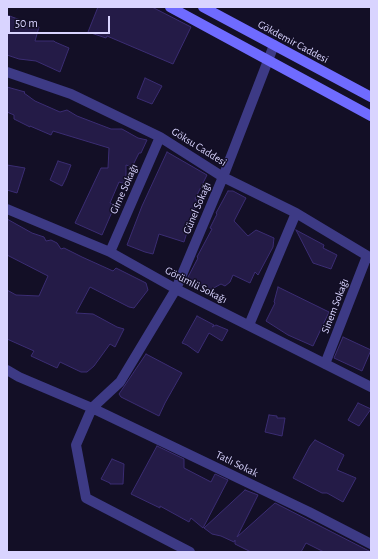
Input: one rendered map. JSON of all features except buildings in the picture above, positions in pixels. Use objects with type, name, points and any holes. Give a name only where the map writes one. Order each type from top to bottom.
[{"type":"main road","points":[[170,7],[371,116]]},
{"type":"main road","name":"Gökdemir Caddesi","points":[[203,7],[371,97]]},
{"type":"street","name":"Günel Sokağı","points":[[92,408],[120,382],[176,289],[223,177],[274,45]]},
{"type":"street","name":"Göksu Caddesi","points":[[7,72],[71,94],[160,137],[223,177],[296,213],[369,257]]},
{"type":"street","name":"Girne Sokağı","points":[[110,252],[160,137]]},
{"type":"street","name":"Görümlü Sokağı","points":[[7,209],[110,252],[176,289],[371,388]]},
{"type":"street","points":[[249,326],[296,213]]},
{"type":"street","name":"Sinem Sokağı","points":[[325,364],[369,257]]},
{"type":"street","name":"Tatlı Sokak","points":[[7,370],[19,377],[92,408],[309,512],[371,544]]},
{"type":"street","points":[[92,408],[76,444],[86,498],[190,552]]}]
